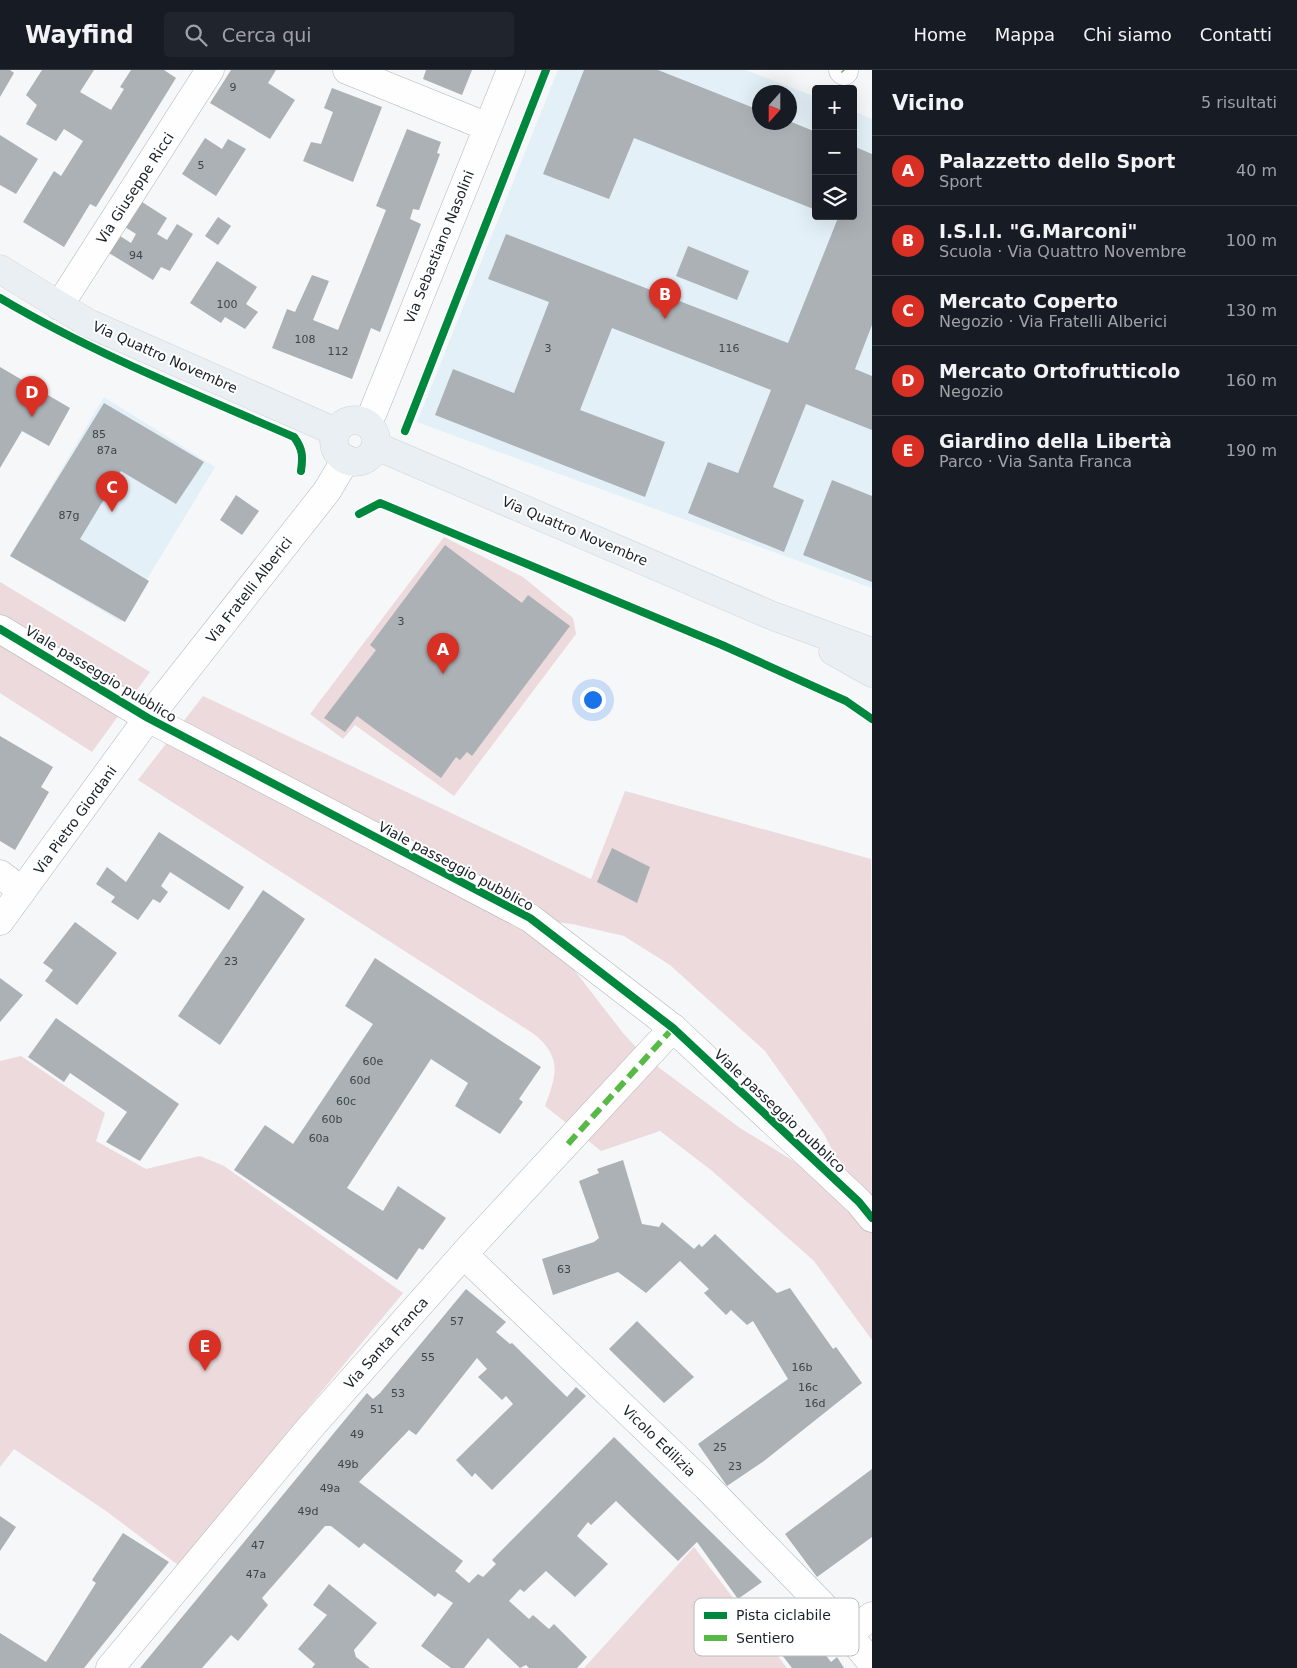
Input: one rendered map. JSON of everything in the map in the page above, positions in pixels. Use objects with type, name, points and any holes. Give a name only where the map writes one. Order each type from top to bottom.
[{"type":"main road","name":"Via Quattro Novembre","points":[[0,269],[88,323],[336,432]]},
{"type":"main road","points":[[352,420],[371,434],[369,456],[364,460],[358,462],[346,459],[337,450],[335,444],[336,432],[340,426],[352,420]]},
{"type":"main road","name":"Via Quattro Novembre","points":[[371,434],[773,616],[872,652]]},
{"type":"main road","name":"Via Quattro Novembre","points":[[773,616],[872,673]]},
{"type":"street","name":"Via Giuseppe Ricci","points":[[59,306],[210,70]]},
{"type":"street","points":[[347,70],[488,127]]},
{"type":"street","name":"Via Sebastiano Nasolini","points":[[371,434],[373,412],[511,70]]},
{"type":"street","name":"Via Fratelli Alberici","points":[[148,718],[327,491],[346,459]]},
{"type":"street","name":"Viale passeggio pubblico","points":[[0,628],[148,718],[530,918],[674,1028],[858,1202],[872,1218]]},
{"type":"street","name":"Via Pietro Giordani","points":[[0,921],[148,718]]},
{"type":"street","points":[[0,874],[22,891]]},
{"type":"street","name":"Via Santa Franca","points":[[110,1668],[308,1430],[464,1255],[674,1028]]},
{"type":"street","name":"Vicolo Edilizia","points":[[464,1255],[707,1487],[815,1598]]},
{"type":"street","points":[[859,1626],[872,1616]]},
{"type":"street","name":"Vicolo Edilizia","points":[[859,1647],[872,1663]]},
{"type":"shaded area","points":[[558,70],[746,70],[785,85],[752,85],[752,130],[797,130],[797,90],[812,95],[812,220],[857,220],[857,113],[872,119],[872,588],[417,422]]},
{"type":"shaded area","points":[[104,397],[215,467],[121,622],[10,556]]},
{"type":"shaded area","points":[[444,537],[523,577],[573,618],[576,634],[454,796],[355,725],[343,739],[310,714]]},
{"type":"shaded area","points":[[0,582],[150,672],[92,752],[0,693]]},
{"type":"shaded area","points":[[203,696],[591,879],[625,791],[871,859],[872,1340],[814,1261],[711,1170],[660,1131],[601,1151],[545,1106],[554,1076],[553,1059],[543,1042],[534,1034],[138,780]],"holes":[[[531,919],[572,924],[624,936],[670,965],[765,1051],[824,1134],[858,1201],[740,1128],[646,1058],[623,1033],[558,949]]]},
{"type":"shaded area","points":[[21,1056],[105,1113],[96,1141],[146,1169],[200,1156],[224,1166],[403,1293],[178,1565],[106,1511],[14,1449],[0,1467],[0,1061]]},
{"type":"shaded area","points":[[694,1547],[733,1598],[694,1598],[694,1656],[778,1656],[787,1668],[584,1668]]},
{"type":"building","points":[[0,70],[10,70],[14,73],[0,97]]},
{"type":"building","points":[[42,70],[94,70],[80,92],[111,110],[124,89],[120,87],[131,70],[164,70],[176,78],[96,207],[90,204],[64,247],[23,222],[54,171],[61,176],[83,141],[64,129],[56,141],[26,124],[37,105],[26,95]]},
{"type":"building","points":[[231,70],[276,70],[268,83],[295,100],[270,139],[210,103]]},
{"type":"building","points":[[426,70],[472,70],[462,95],[423,79]]},
{"type":"building","points":[[584,70],[658,70],[752,107],[752,130],[797,130],[797,124],[812,130],[812,208],[634,138],[609,199],[543,174]]},
{"type":"building","points":[[332,88],[382,107],[353,182],[303,161],[311,142],[321,144],[333,112],[324,108]]},
{"type":"building","points":[[407,129],[441,142],[437,153],[440,154],[419,210],[413,209],[410,219],[421,224],[380,332],[371,328],[352,379],[272,348],[287,309],[295,312],[312,275],[329,281],[313,320],[338,330],[386,210],[376,206]]},
{"type":"building","points":[[0,135],[38,159],[16,194],[0,185]]},
{"type":"building","points":[[205,138],[222,149],[228,139],[246,149],[216,196],[182,174]]},
{"type":"building","points":[[857,148],[872,154],[872,325],[855,369],[872,376],[872,430],[806,404],[773,487],[804,500],[784,552],[688,513],[708,462],[738,473],[771,390],[612,328],[580,410],[665,442],[645,497],[435,415],[453,369],[514,393],[549,302],[488,279],[506,234],[788,343],[837,220],[857,220]]},
{"type":"building","points":[[142,202],[167,218],[157,234],[167,240],[177,224],[193,234],[170,271],[161,267],[153,280],[109,253],[120,236],[131,243],[136,234],[125,227]]},
{"type":"building","points":[[218,217],[231,226],[218,245],[205,236]]},
{"type":"building","points":[[688,246],[749,271],[737,300],[676,276]]},
{"type":"building","points":[[217,261],[257,287],[246,304],[258,312],[245,329],[225,317],[221,323],[190,303]]},
{"type":"building","points":[[0,367],[70,408],[49,446],[22,431],[0,468]]},
{"type":"building","points":[[104,403],[204,462],[176,504],[121,471],[80,539],[149,581],[125,622],[10,556]]},
{"type":"building","points":[[832,480],[872,496],[872,582],[803,555]]},
{"type":"building","points":[[236,495],[259,511],[242,535],[220,520]]},
{"type":"building","points":[[445,545],[522,603],[528,595],[570,626],[472,756],[467,752],[460,760],[456,757],[441,778],[357,716],[345,732],[324,718],[376,650],[370,645]]},
{"type":"building","points":[[0,736],[53,767],[41,787],[49,792],[15,850],[0,841]]},
{"type":"building","points":[[159,832],[244,887],[229,910],[170,872],[161,886],[168,892],[160,903],[153,899],[138,920],[111,902],[115,897],[96,884],[107,867],[126,882]]},
{"type":"building","points":[[612,848],[650,867],[637,903],[597,882]]},
{"type":"building","points":[[263,890],[305,919],[220,1045],[178,1016]]},
{"type":"building","points":[[75,922],[117,953],[77,1005],[45,981],[53,970],[43,963]]},
{"type":"building","points":[[375,958],[541,1067],[519,1099],[523,1102],[500,1134],[455,1106],[468,1083],[431,1059],[347,1188],[383,1211],[398,1186],[446,1218],[423,1250],[419,1248],[397,1280],[234,1170],[265,1125],[293,1144],[373,1024],[345,1006]]},
{"type":"building","points":[[0,978],[23,995],[0,1022]]},
{"type":"building","points":[[56,1018],[179,1104],[140,1161],[106,1142],[127,1112],[70,1073],[64,1082],[28,1057]]},
{"type":"building","points":[[623,1160],[642,1224],[659,1227],[662,1222],[694,1249],[699,1244],[702,1247],[715,1234],[777,1293],[790,1288],[833,1349],[836,1347],[862,1383],[764,1461],[727,1486],[698,1444],[788,1379],[753,1321],[747,1325],[731,1310],[726,1315],[704,1293],[709,1289],[680,1261],[646,1293],[618,1272],[553,1295],[542,1259],[594,1242],[599,1238],[579,1181],[599,1173],[597,1169]]},
{"type":"building","points":[[466,1289],[506,1322],[496,1332],[510,1344],[512,1343],[567,1397],[576,1387],[586,1396],[492,1490],[475,1473],[472,1477],[456,1460],[513,1404],[506,1396],[502,1400],[478,1377],[487,1369],[477,1358],[416,1435],[409,1430],[359,1482],[463,1561],[455,1571],[469,1583],[478,1574],[483,1577],[496,1564],[492,1560],[614,1437],[762,1582],[737,1598],[697,1542],[678,1561],[616,1501],[591,1525],[588,1522],[577,1536],[608,1564],[575,1597],[546,1571],[524,1592],[520,1589],[509,1601],[529,1619],[533,1615],[549,1629],[554,1624],[587,1657],[577,1668],[529,1668],[526,1665],[520,1668],[488,1638],[464,1668],[451,1668],[421,1646],[453,1603],[438,1593],[435,1597],[364,1543],[359,1548],[331,1526],[325,1526],[262,1598],[268,1605],[238,1641],[231,1635],[202,1668],[140,1668],[367,1393],[373,1399]]},
{"type":"building","points":[[637,1321],[694,1377],[664,1403],[609,1349]]},
{"type":"building","points":[[872,1469],[872,1537],[817,1577],[785,1534]]},
{"type":"building","points":[[0,1516],[16,1527],[0,1551]]},
{"type":"building","points":[[123,1533],[169,1562],[84,1668],[0,1668],[0,1633],[46,1662],[96,1583],[92,1580]]},
{"type":"building","points":[[329,1584],[377,1623],[354,1650],[356,1657],[370,1668],[312,1668],[315,1664],[298,1649],[327,1615],[313,1605]]},
{"type":"building","points":[[783,1656],[826,1656],[831,1662],[837,1657],[844,1668],[792,1668]]},
{"type":"marked path","points":[[568,1144],[673,1028]]},
{"type":"cycle path","points":[[405,431],[546,70]]},
{"type":"cycle path","points":[[0,298],[108,355],[294,437],[302,453],[301,471]]},
{"type":"cycle path","points":[[359,514],[380,503],[722,645],[846,701],[872,719]]},
{"type":"cycle path","points":[[0,629],[148,718],[530,918],[673,1028],[859,1202],[872,1218]]},
{"type":"place","name":"I.S.I.I. \"G.Marconi\"","points":[[665,319]]},
{"type":"place","name":"Mercato Ortofrutticolo","points":[[32,417]]},
{"type":"place","name":"Mercato Coperto","points":[[112,512]]},
{"type":"place","name":"Palazzetto dello Sport","points":[[443,674]]},
{"type":"place","name":"Giardino della Libertà","points":[[205,1371]]}]
